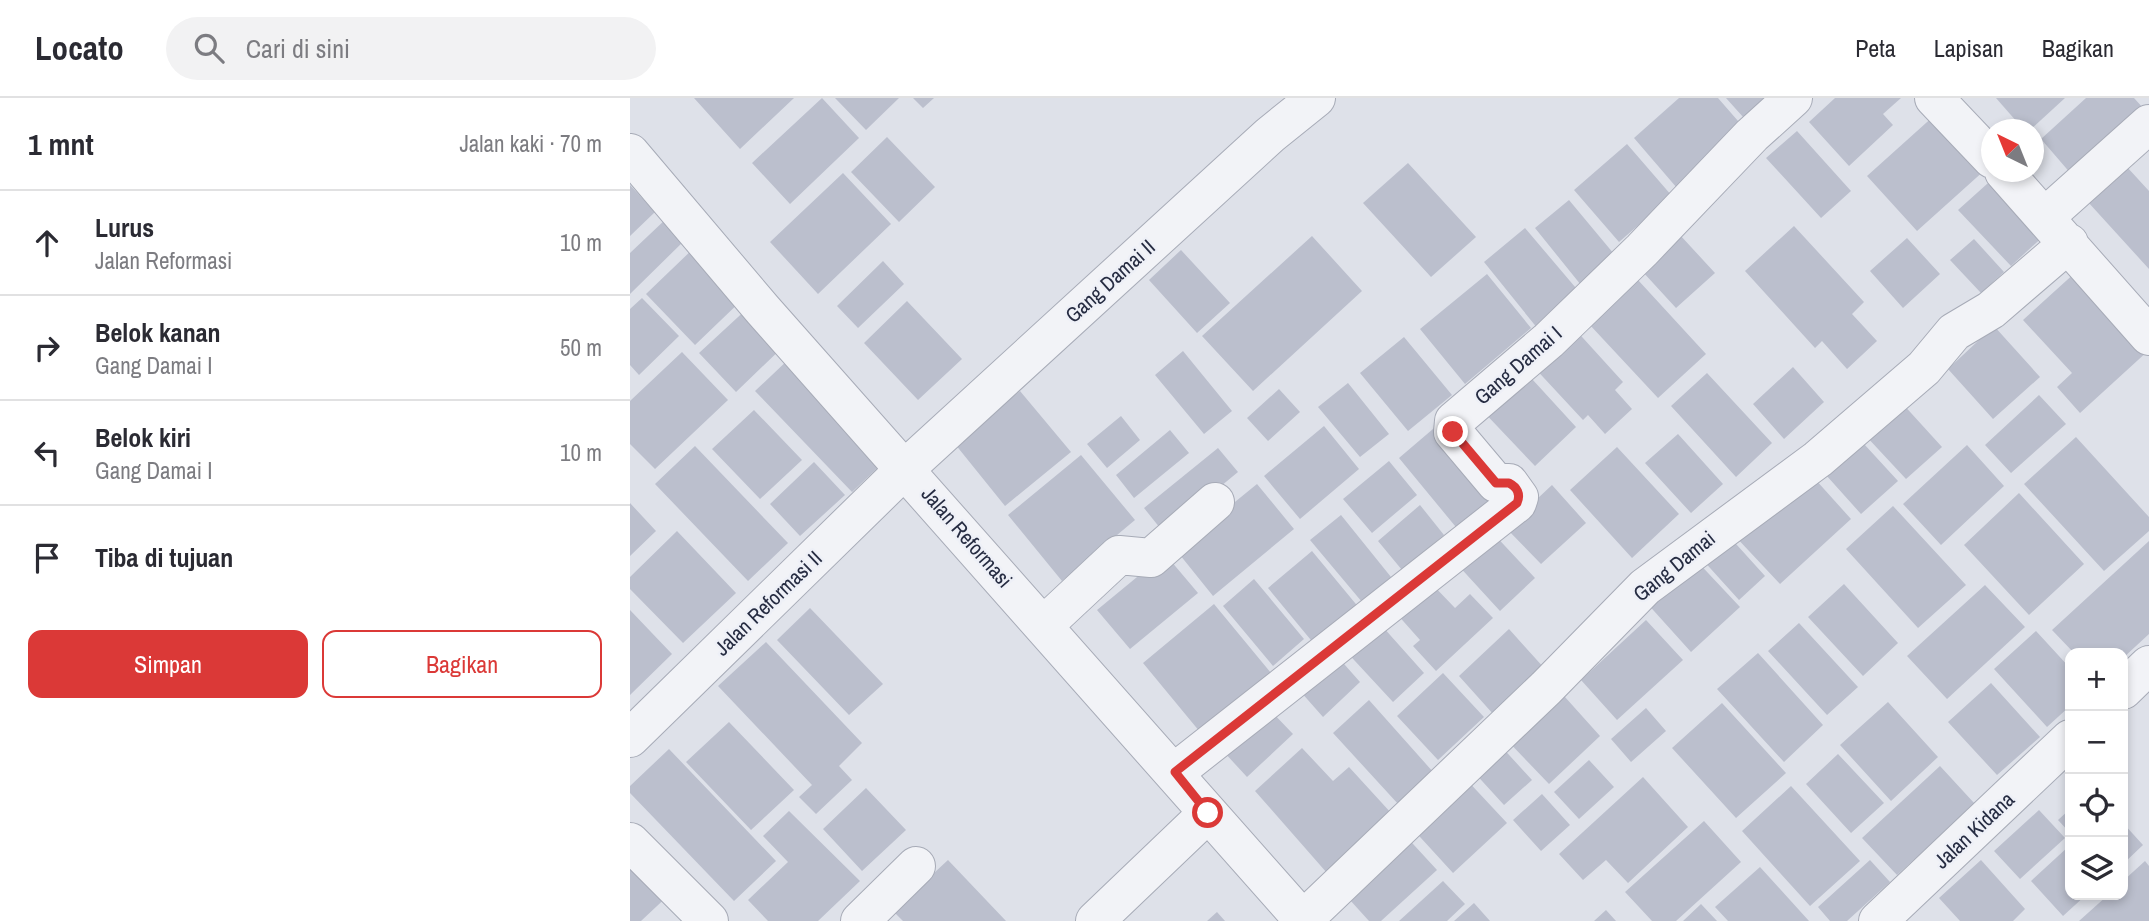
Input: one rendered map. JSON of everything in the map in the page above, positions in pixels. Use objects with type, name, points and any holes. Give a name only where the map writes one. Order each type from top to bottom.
[{"type":"street","name":"Gang Damai II","points":[[906,468],[1269,135],[1316,98]]},
{"type":"street","name":"Gang Damai I","points":[[1175,772],[1517,503],[1519,497],[1516,488],[1509,483],[1496,483],[1453,432],[1454,421],[1559,331],[1752,135],[1793,98]]},
{"type":"street","points":[[1934,98],[1981,147]]},
{"type":"street","name":"Gang Damai","points":[[1304,920],[1536,697],[1645,587],[1818,459],[1924,368],[1954,332],[1991,310],[2149,124]]},
{"type":"street","name":"Jalan Reformasi","points":[[630,153],[763,310],[906,468],[1304,920]]},
{"type":"street","points":[[2013,182],[2149,336]]},
{"type":"street","name":"Jalan Reformasi II","points":[[630,738],[906,468]]},
{"type":"street","points":[[1044,625],[1119,555],[1152,558],[1215,502]]},
{"type":"street","points":[[2128,685],[2149,665]]},
{"type":"street","name":"Jalan Kidana","points":[[1878,921],[2065,744]]},
{"type":"street","points":[[1095,921],[1208,813]]},
{"type":"street","points":[[630,842],[709,921]]},
{"type":"street","points":[[860,921],[916,866]]},
{"type":"building","points":[[694,98],[794,98],[740,149]]},
{"type":"building","points":[[822,98],[859,138],[790,204],[752,163]]},
{"type":"building","points":[[835,98],[899,98],[866,130]]},
{"type":"building","points":[[913,98],[934,98],[923,108]]},
{"type":"building","points":[[1679,98],[1718,98],[1745,129],[1677,188],[1634,138]]},
{"type":"building","points":[[1726,98],[1785,98],[1752,127]]},
{"type":"building","points":[[1835,98],[1901,98],[1883,114],[1893,125],[1849,166],[1809,122]]},
{"type":"building","points":[[1996,98],[2065,98],[2042,119],[2014,119]]},
{"type":"building","points":[[2086,98],[2134,98],[2144,109],[2072,175],[2044,142],[2044,136]]},
{"type":"building","points":[[1936,114],[1981,164],[1981,173],[1917,231],[1867,176]]},
{"type":"building","points":[[1797,131],[1851,191],[1821,218],[1766,158]]},
{"type":"building","points":[[887,137],[935,187],[899,222],[851,172]]},
{"type":"building","points":[[1627,144],[1672,196],[1619,242],[1574,190]]},
{"type":"building","points":[[1408,163],[1476,237],[1431,277],[1363,203]]},
{"type":"building","points":[[2127,167],[2149,191],[2149,269],[2088,202]]},
{"type":"building","points":[[843,173],[891,224],[818,294],[770,242]]},
{"type":"building","points":[[1989,182],[2004,182],[2049,231],[2011,266],[1958,210]]},
{"type":"building","points":[[630,185],[655,212],[630,236]]},
{"type":"building","points":[[1569,200],[1619,260],[1585,290],[1535,228]]},
{"type":"building","points":[[667,218],[686,239],[630,294],[630,253]]},
{"type":"building","points":[[1794,226],[1864,302],[1852,314],[1877,341],[1847,369],[1822,341],[1815,348],[1745,271]]},
{"type":"building","points":[[1525,228],[1581,294],[1538,329],[1484,262]]},
{"type":"building","points":[[1680,235],[1715,273],[1676,308],[1642,271]]},
{"type":"building","points":[[1312,236],[1362,291],[1253,391],[1202,336]]},
{"type":"building","points":[[1907,238],[1940,274],[1903,308],[1870,271]]},
{"type":"building","points":[[1974,239],[2004,272],[1981,293],[1950,260]]},
{"type":"building","points":[[696,246],[745,297],[695,345],[646,294]]},
{"type":"building","points":[[1181,250],[1230,303],[1197,333],[1149,280]]},
{"type":"building","points":[[883,261],[904,284],[858,328],[837,306]]},
{"type":"building","points":[[2077,271],[2149,350],[2080,413],[2057,387],[2072,373],[2023,320]]},
{"type":"building","points":[[1487,274],[1531,328],[1465,384],[1420,329]]},
{"type":"building","points":[[1638,280],[1706,354],[1658,398],[1589,324]]},
{"type":"building","points":[[642,298],[679,336],[639,375],[630,365],[630,309]]},
{"type":"building","points":[[907,301],[962,359],[918,400],[864,343]]},
{"type":"building","points":[[750,306],[786,344],[736,392],[699,353]]},
{"type":"building","points":[[1994,326],[2040,377],[1993,419],[1948,369]]},
{"type":"building","points":[[1573,327],[1623,382],[1615,390],[1632,409],[1605,434],[1588,415],[1583,420],[1531,364]]},
{"type":"building","points":[[1404,337],[1452,395],[1408,431],[1360,373]]},
{"type":"building","points":[[1183,351],[1232,411],[1204,434],[1155,375]]},
{"type":"building","points":[[682,352],[728,400],[655,469],[630,444],[630,401]]},
{"type":"building","points":[[791,357],[888,458],[852,492],[755,391]]},
{"type":"building","points":[[1793,367],[1824,402],[1784,439],[1753,404]]},
{"type":"building","points":[[1522,368],[1576,427],[1535,466],[1479,407]]},
{"type":"building","points":[[1707,373],[1772,443],[1736,477],[1671,406]]},
{"type":"building","points":[[1348,383],[1389,434],[1360,457],[1318,407]]},
{"type":"building","points":[[1279,389],[1300,412],[1268,441],[1247,418]]},
{"type":"building","points":[[1020,391],[1071,452],[1005,506],[955,444]]},
{"type":"building","points":[[2039,395],[2066,424],[2011,473],[1985,445]]},
{"type":"building","points":[[1901,402],[1942,447],[1906,479],[1865,435]]},
{"type":"building","points":[[754,410],[802,460],[760,499],[712,449]]},
{"type":"building","points":[[1121,416],[1140,440],[1107,468],[1087,444]]},
{"type":"building","points":[[1440,423],[1502,497],[1460,532],[1399,458]]},
{"type":"building","points":[[1324,426],[1359,469],[1300,519],[1264,476]]},
{"type":"building","points":[[1170,430],[1189,453],[1134,498],[1116,475]]},
{"type":"building","points":[[1853,432],[1898,481],[1861,514],[1817,465]]},
{"type":"building","points":[[1678,434],[1723,484],[1691,513],[1645,463]]},
{"type":"building","points":[[2076,437],[2149,517],[2149,531],[2104,571],[2024,484]]},
{"type":"building","points":[[1967,445],[2004,486],[1941,545],[1903,504]]},
{"type":"building","points":[[695,446],[788,543],[748,581],[655,484]]},
{"type":"building","points":[[1617,447],[1679,514],[1632,558],[1570,490]]},
{"type":"building","points":[[1218,448],[1238,472],[1164,533],[1144,508]]},
{"type":"building","points":[[1081,455],[1135,520],[1062,581],[1008,515]]},
{"type":"building","points":[[1389,461],[1417,495],[1372,533],[1343,499]]},
{"type":"building","points":[[814,462],[845,495],[800,536],[770,504]]},
{"type":"building","points":[[1806,469],[1851,519],[1780,584],[1734,535]]},
{"type":"building","points":[[1257,484],[1294,529],[1213,596],[1176,550]]},
{"type":"building","points":[[1552,485],[1586,523],[1541,564],[1506,528]]},
{"type":"building","points":[[2019,493],[2084,564],[2029,615],[1964,545]]},
{"type":"building","points":[[630,503],[656,531],[630,556]]},
{"type":"building","points":[[1420,505],[1444,535],[1402,570],[1378,541]]},
{"type":"building","points":[[1893,506],[1966,585],[1918,628],[1846,549]]},
{"type":"building","points":[[1341,515],[1391,577],[1362,602],[1310,540]]},
{"type":"building","points":[[677,531],[736,593],[683,643],[630,589],[630,577]]},
{"type":"building","points":[[1491,531],[1535,578],[1500,611],[1456,563]]},
{"type":"building","points":[[1727,534],[1765,576],[1739,600],[1701,558]]},
{"type":"building","points":[[2149,541],[2149,634],[2128,653],[2128,648],[2069,648],[2052,630]]},
{"type":"building","points":[[1312,551],[1360,609],[1315,645],[1268,588]]},
{"type":"building","points":[[1165,554],[1198,593],[1130,649],[1097,610]]},
{"type":"building","points":[[1693,557],[1740,607],[1691,652],[1645,601]]},
{"type":"building","points":[[1254,579],[1304,639],[1273,666],[1223,606]]},
{"type":"building","points":[[1430,582],[1455,608],[1470,594],[1493,618],[1436,671],[1413,646],[1420,640],[1396,613]]},
{"type":"building","points":[[1844,584],[1898,643],[1863,676],[1808,617]]},
{"type":"building","points":[[1985,585],[2025,627],[1947,699],[1907,656]]},
{"type":"building","points":[[1214,604],[1271,673],[1200,732],[1143,663]]},
{"type":"building","points":[[810,608],[883,684],[849,715],[777,640]]},
{"type":"building","points":[[630,610],[672,654],[630,695]]},
{"type":"building","points":[[1374,617],[1424,673],[1393,702],[1342,647]]},
{"type":"building","points":[[1646,620],[1683,660],[1617,720],[1581,680]]},
{"type":"building","points":[[1799,623],[1858,687],[1827,715],[1768,651]]},
{"type":"building","points":[[1509,629],[1545,669],[1494,715],[1459,676]]},
{"type":"building","points":[[2036,631],[2065,663],[2065,711],[2047,727],[1994,669]]},
{"type":"building","points":[[766,642],[862,743],[839,766],[852,780],[816,814],[799,797],[812,785],[718,686]]},
{"type":"building","points":[[1758,653],[1823,725],[1784,762],[1717,689]]},
{"type":"building","points":[[1337,656],[1360,682],[1323,717],[1300,691]]},
{"type":"building","points":[[1443,673],[1484,717],[1438,760],[1397,716]]},
{"type":"building","points":[[1991,683],[2040,737],[1997,775],[1948,722]]},
{"type":"building","points":[[1556,687],[1600,736],[1549,784],[1503,736]]},
{"type":"building","points":[[1369,700],[1434,773],[1399,805],[1333,733]]},
{"type":"building","points":[[1888,702],[1938,757],[1891,801],[1840,745]]},
{"type":"building","points":[[1722,703],[1786,773],[1736,818],[1672,748]]},
{"type":"building","points":[[1646,708],[1666,731],[1631,762],[1611,739]]},
{"type":"building","points":[[1269,709],[1293,734],[1247,777],[1223,751]]},
{"type":"building","points":[[729,722],[794,790],[751,830],[686,762]]},
{"type":"building","points":[[1499,744],[1532,780],[1504,805],[1472,770]]},
{"type":"building","points":[[1302,748],[1333,781],[1349,767],[1392,814],[1327,873],[1255,791]]},
{"type":"building","points":[[669,749],[776,861],[734,901],[630,793],[630,786]]},
{"type":"building","points":[[1838,754],[1884,803],[1851,833],[1806,784]]},
{"type":"building","points":[[1589,760],[1614,787],[1579,819],[1554,792]]},
{"type":"building","points":[[1940,766],[1975,804],[1897,875],[1862,838]]},
{"type":"building","points":[[1464,777],[1507,823],[1453,873],[1410,826]]},
{"type":"building","points":[[1643,777],[1688,827],[1628,883],[1606,860],[1583,880],[1559,854]]},
{"type":"building","points":[[1791,786],[1860,861],[1810,906],[1742,831]]},
{"type":"building","points":[[866,788],[906,830],[862,871],[823,829]]},
{"type":"building","points":[[1542,794],[1570,825],[1541,851],[1513,820]]},
{"type":"building","points":[[2039,810],[2065,838],[2020,879],[1994,851]]},
{"type":"building","points":[[789,811],[860,881],[818,921],[768,921],[748,900],[788,862],[763,836]]},
{"type":"building","points":[[2065,814],[2065,828],[2058,820]]},
{"type":"building","points":[[1704,821],[1741,862],[1676,921],[1652,921],[1625,892]]},
{"type":"building","points":[[2128,828],[2143,845],[2128,859]]},
{"type":"building","points":[[1402,832],[1437,870],[1381,921],[1369,921],[1340,889]]},
{"type":"building","points":[[630,846],[673,891],[641,921],[630,921]]},
{"type":"building","points":[[2065,850],[2065,900],[2081,900],[2063,916],[2031,881]]},
{"type":"building","points":[[948,860],[1006,921],[903,921],[893,911]]},
{"type":"building","points":[[1870,860],[1890,882],[1847,921],[1830,921],[1818,907]]},
{"type":"building","points":[[1981,860],[2025,909],[2013,921],[1960,921],[1939,898]]},
{"type":"building","points":[[2145,861],[2149,866],[2149,921],[2079,921],[2102,900],[2128,900],[2128,876]]},
{"type":"building","points":[[1760,867],[1809,921],[1728,921],[1715,907]]},
{"type":"building","points":[[1443,881],[1465,904],[1447,921],[1399,921]]},
{"type":"building","points":[[1474,903],[1490,921],[1454,921]]},
{"type":"building","points":[[1701,904],[1717,921],[1683,921]]},
{"type":"building","points":[[1606,910],[1616,921],[1594,921]]},
{"type":"building","points":[[1217,912],[1225,921],[1207,921]]},
{"type":"route","points":[[1208,813],[1175,772],[1517,503],[1519,497],[1516,488],[1507,482],[1496,483],[1453,432]]}]
